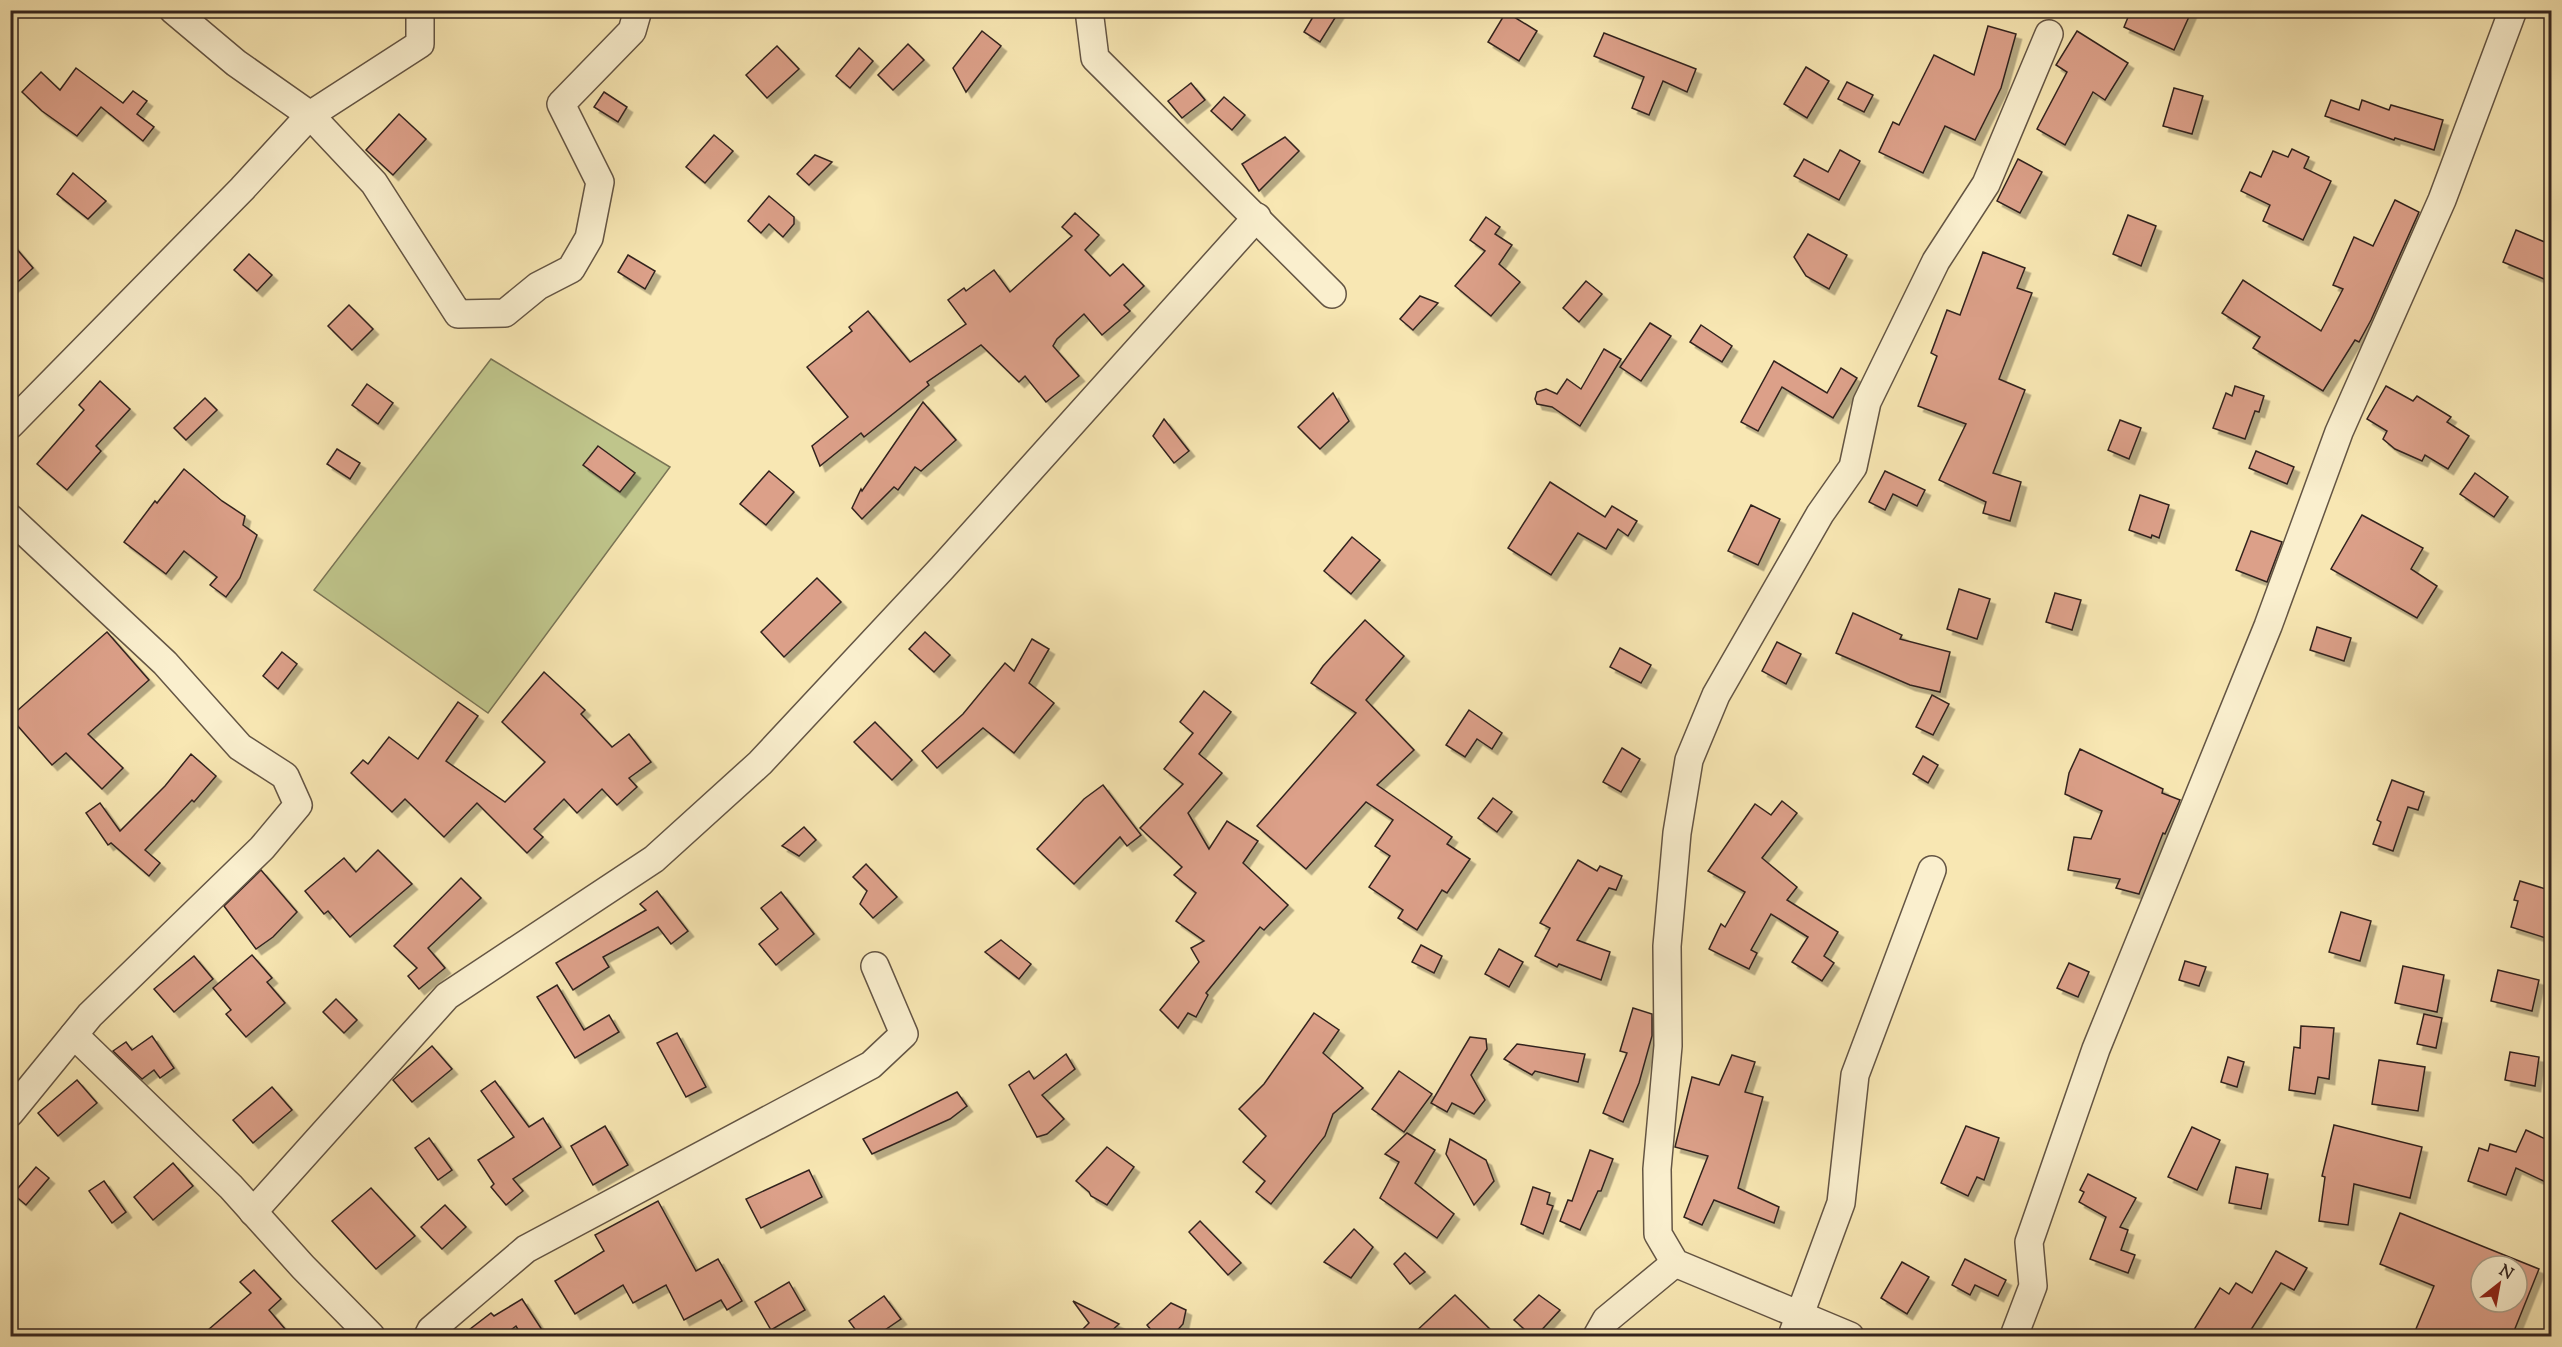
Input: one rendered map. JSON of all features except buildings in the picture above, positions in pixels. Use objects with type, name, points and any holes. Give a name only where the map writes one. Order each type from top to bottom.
[{"type":"street","points":[[173,10],[236,63],[310,115],[374,183],[458,314],[505,313],[538,286],[571,269],[589,238],[600,182],[561,104],[633,31],[638,10]]},
{"type":"street","points":[[10,424],[234,198],[310,115],[420,44],[420,10]]},
{"type":"street","points":[[1089,10],[1095,58],[1332,294]]},
{"type":"street","points":[[2014,1336],[2033,1286],[2029,1242],[2096,1049],[2268,626],[2339,432],[2442,200],[2513,10]]},
{"type":"street","points":[[1850,1336],[1796,1326],[1675,1263],[1658,1234],[1657,1169],[1668,1046],[1667,946],[1677,833],[1689,760],[1716,695],[1820,514],[1853,467],[1867,402],[1936,261],[1986,184],[2049,34]]},
{"type":"street","points":[[253,1212],[447,996],[654,859],[759,763],[950,560],[1257,217]]},
{"type":"street","points":[[10,518],[165,663],[240,747],[285,776],[298,805],[262,848],[90,1015],[10,1113]]},
{"type":"street","points":[[1796,1326],[1841,1203],[1855,1075],[1932,870]]},
{"type":"street","points":[[428,1336],[431,1330],[526,1249],[871,1065],[904,1034],[875,966]]},
{"type":"street","points":[[74,1035],[231,1187],[371,1336]]},
{"type":"street","points":[[1597,1336],[1606,1320],[1675,1263]]},
{"type":"green space","points":[[491,359],[670,467],[488,713],[314,590]]}]
